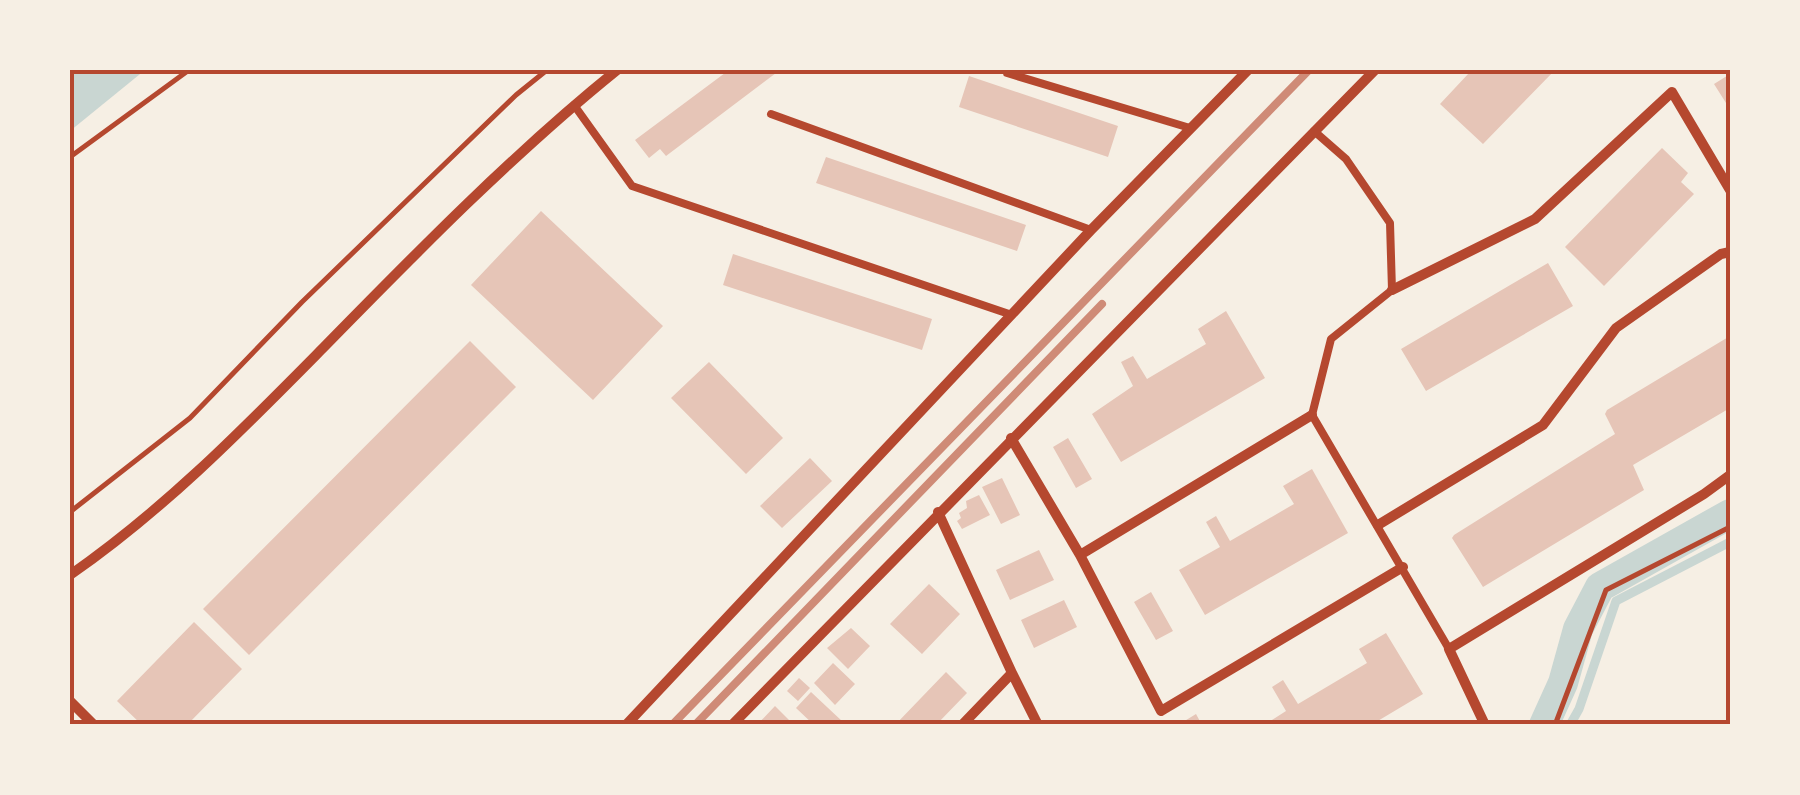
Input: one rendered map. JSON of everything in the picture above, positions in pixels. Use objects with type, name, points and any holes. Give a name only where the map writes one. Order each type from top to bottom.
[{"type":"street","points":[[70,576],[126,536],[214,460],[513,159],[618,70]]},
{"type":"street","points":[[626,725],[1091,230],[1248,70]]},
{"type":"street","points":[[732,725],[1375,70]]},
{"type":"street","points":[[1392,290],[1534,219],[1672,92],[1730,190]]},
{"type":"street","points":[[1378,525],[1543,425],[1616,328],[1721,254],[1730,252]]},
{"type":"street","points":[[1080,554],[1312,415]]},
{"type":"street","points":[[1011,438],[1080,554],[1161,712],[1403,567]]},
{"type":"street","points":[[1485,725],[1449,649],[1730,475]]},
{"type":"street","points":[[938,512],[1038,725]]},
{"type":"street","points":[[962,725],[1012,673]]},
{"type":"street","points":[[70,701],[94,725]]},
{"type":"lane","points":[[1007,73],[1190,128]]},
{"type":"lane","points":[[574,105],[632,186],[1012,315]]},
{"type":"lane","points":[[771,114],[1091,230]]},
{"type":"lane","points":[[1314,131],[1346,159],[1390,223],[1392,290],[1331,339],[1312,415],[1449,649]]},
{"type":"path","points":[[70,158],[189,70]]},
{"type":"path","points":[[70,512],[190,418],[302,302],[516,95],[547,70]]},
{"type":"path","points":[[1555,725],[1606,590],[1730,527]]},
{"type":"shaded area","points":[[70,70],[145,70],[70,131]]},
{"type":"building","points":[[729,70],[780,70],[666,156],[660,149],[649,158],[635,140]]},
{"type":"building","points":[[1465,70],[1555,70],[1483,144],[1440,104],[1469,73]]},
{"type":"building","points":[[1730,74],[1730,100],[1726,103],[1714,84]]},
{"type":"building","points":[[969,76],[1118,126],[1108,157],[959,107]]},
{"type":"building","points":[[1662,148],[1688,173],[1681,182],[1694,194],[1604,286],[1565,247]]},
{"type":"building","points":[[826,157],[1026,225],[1017,251],[816,183]]},
{"type":"building","points":[[541,211],[663,326],[593,400],[471,285]]},
{"type":"building","points":[[733,254],[932,319],[922,350],[723,285]]},
{"type":"building","points":[[1548,263],[1573,306],[1426,391],[1401,349]]},
{"type":"building","points":[[1226,311],[1265,378],[1121,462],[1092,414],[1133,386],[1121,362],[1133,356],[1147,379],[1206,344],[1198,329]]},
{"type":"building","points":[[1730,336],[1730,408],[1633,465],[1644,490],[1483,587],[1452,538],[1454,535],[1615,434],[1605,414],[1607,410]]},
{"type":"building","points":[[470,341],[516,387],[249,655],[203,609]]},
{"type":"building","points":[[709,362],[783,438],[746,474],[671,398]]},
{"type":"building","points":[[1068,438],[1092,479],[1076,488],[1053,447]]},
{"type":"building","points":[[810,458],[832,481],[782,528],[760,506]]},
{"type":"building","points":[[1312,469],[1348,533],[1205,615],[1179,570],[1220,547],[1206,522],[1216,516],[1230,541],[1294,504],[1283,486]]},
{"type":"building","points":[[1002,478],[1020,515],[1001,524],[982,487]]},
{"type":"building","points":[[979,495],[990,515],[962,529],[957,521],[961,518],[959,513],[967,508],[966,501]]},
{"type":"building","points":[[1039,550],[1054,580],[1010,600],[996,570]]},
{"type":"building","points":[[929,584],[960,614],[922,654],[890,624]]},
{"type":"building","points":[[1151,592],[1173,631],[1156,640],[1134,602]]},
{"type":"building","points":[[1064,600],[1077,627],[1034,648],[1021,620]]},
{"type":"building","points":[[194,622],[242,669],[187,725],[142,725],[117,701]]},
{"type":"building","points":[[851,628],[870,646],[848,669],[827,648]]},
{"type":"building","points":[[1386,633],[1423,694],[1371,725],[1264,725],[1286,711],[1272,687],[1283,680],[1298,704],[1367,663],[1359,649]]},
{"type":"building","points":[[833,663],[855,684],[835,705],[814,683]]},
{"type":"building","points":[[946,672],[967,693],[936,725],[895,725]]},
{"type":"building","points":[[799,678],[810,688],[798,701],[787,691]]},
{"type":"building","points":[[811,692],[843,722],[840,725],[814,725],[796,708]]},
{"type":"building","points":[[775,706],[794,725],[757,725]]},
{"type":"building","points":[[1196,714],[1202,725],[1178,725]]},
{"type":"waterway","points":[[1544,725],[1563,683],[1578,629],[1600,587],[1730,514]]},
{"type":"waterway","points":[[1570,725],[1616,601],[1730,542]]},
{"type":"railway","points":[[672,725],[1309,70]]},
{"type":"railway","points":[[695,725],[1102,304]]}]
